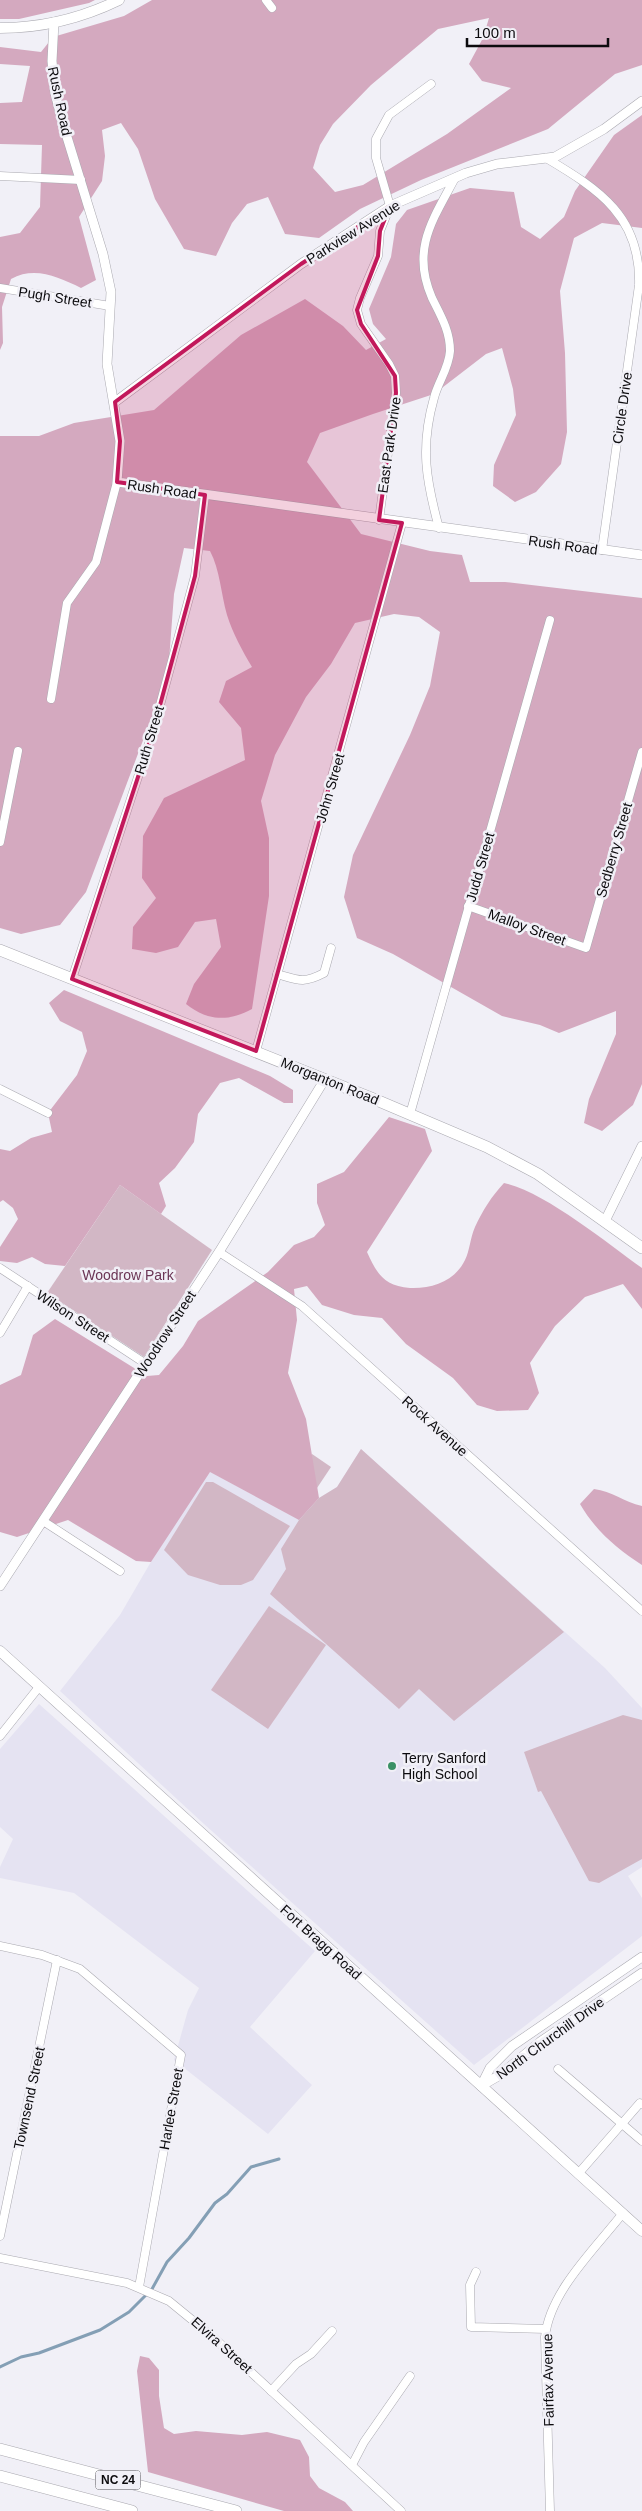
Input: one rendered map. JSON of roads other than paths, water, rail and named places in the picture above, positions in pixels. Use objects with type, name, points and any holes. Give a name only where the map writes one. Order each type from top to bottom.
[{"type":"main road","points":[[0,28],[54,22],[97,11],[119,0]]},
{"type":"main road","name":"Morganton Road","points":[[0,950],[325,1079],[410,1114],[516,1162],[538,1174],[642,1248]]},
{"type":"main road","name":"Fort Bragg Road","points":[[0,1651],[642,2231]]},
{"type":"main road","name":"NC 24","points":[[0,2449],[236,2511]]},
{"type":"main road","name":"NC 24","points":[[0,2476],[132,2511]]},
{"type":"street","points":[[266,0],[272,8]]},
{"type":"street","name":"Rush Road","points":[[54,22],[52,61],[62,124],[103,254],[111,292],[107,364],[109,384],[115,402],[120,441],[117,482],[379,520],[642,555]]},
{"type":"street","points":[[390,206],[376,158],[376,139],[389,116],[431,84]]},
{"type":"street","name":"Parkview Avenue","points":[[115,402],[301,264],[390,206],[455,178],[496,164],[555,157],[588,140],[642,101]]},
{"type":"street","name":"Circle Drive","points":[[546,158],[581,178],[610,203],[626,223],[638,260],[639,285],[602,550]]},
{"type":"street","points":[[0,176],[81,180]]},
{"type":"street","points":[[438,528],[426,471],[425,438],[434,394],[449,359],[449,340],[444,321],[424,278],[422,252],[437,211],[455,178]]},
{"type":"street","name":"East Park Drive","points":[[379,520],[396,393],[395,376],[381,350],[361,324],[357,310],[378,256],[380,231],[390,206]]},
{"type":"street","name":"Pugh Street","points":[[0,288],[110,306]]},
{"type":"street","points":[[51,699],[67,604],[96,562],[117,482]]},
{"type":"street","name":"Ruth Street","points":[[72,979],[153,731],[195,576],[205,495]]},
{"type":"street","name":"John Street","points":[[256,1052],[402,523]]},
{"type":"street","name":"Judd Street","points":[[410,1114],[550,620]]},
{"type":"street","points":[[0,842],[18,751]]},
{"type":"street","name":"Sedberry Street","points":[[586,948],[642,752]]},
{"type":"street","name":"Malloy Street","points":[[468,906],[586,948]]},
{"type":"street","points":[[277,974],[299,981],[309,981],[324,974],[331,948]]},
{"type":"street","name":"Woodrow Street","points":[[0,1586],[219,1252],[325,1079]]},
{"type":"street","points":[[0,1089],[48,1113]]},
{"type":"street","points":[[605,1221],[642,1146]]},
{"type":"street","name":"Rock Avenue","points":[[219,1252],[302,1306],[642,1611]]},
{"type":"street","name":"Wilson Street","points":[[0,1268],[146,1364]]},
{"type":"street","points":[[0,1333],[28,1286]]},
{"type":"street","points":[[43,1521],[120,1571]]},
{"type":"street","points":[[0,1736],[39,1687]]},
{"type":"street","name":"Harlee Street","points":[[0,1946],[57,1960],[86,1973],[181,2055],[139,2287]]},
{"type":"street","name":"North Churchill Drive","points":[[480,2086],[490,2068],[512,2046],[642,1957]]},
{"type":"street","name":"Townsend Street","points":[[0,2236],[57,1960]]},
{"type":"street","name":"North Churchill Drive","points":[[480,2086],[500,2075],[540,2042],[642,1973]]},
{"type":"street","points":[[558,2069],[642,2140]]},
{"type":"street","points":[[578,2174],[640,2102],[642,2104]]},
{"type":"street","name":"Fairfax Avenue","points":[[550,2511],[546,2330],[553,2306],[559,2295],[623,2213]]},
{"type":"street","name":"Elvira Street","points":[[0,2258],[139,2287],[180,2308],[401,2511]]},
{"type":"street","points":[[476,2272],[470,2285],[472,2327],[546,2330]]},
{"type":"street","points":[[271,2391],[296,2364],[311,2354],[332,2331]]},
{"type":"street","points":[[352,2465],[364,2442],[410,2376]]},
{"type":"waterway","points":[[0,2367],[21,2357],[39,2353],[100,2330],[129,2312],[152,2289],[167,2262],[189,2238],[215,2203],[227,2194],[251,2167],[279,2159]]},
{"type":"place","name":"Terry Sanford High School","points":[[392,1766]]},
{"type":"park label","name":"Woodrow Park","points":[[128,1275]]}]
